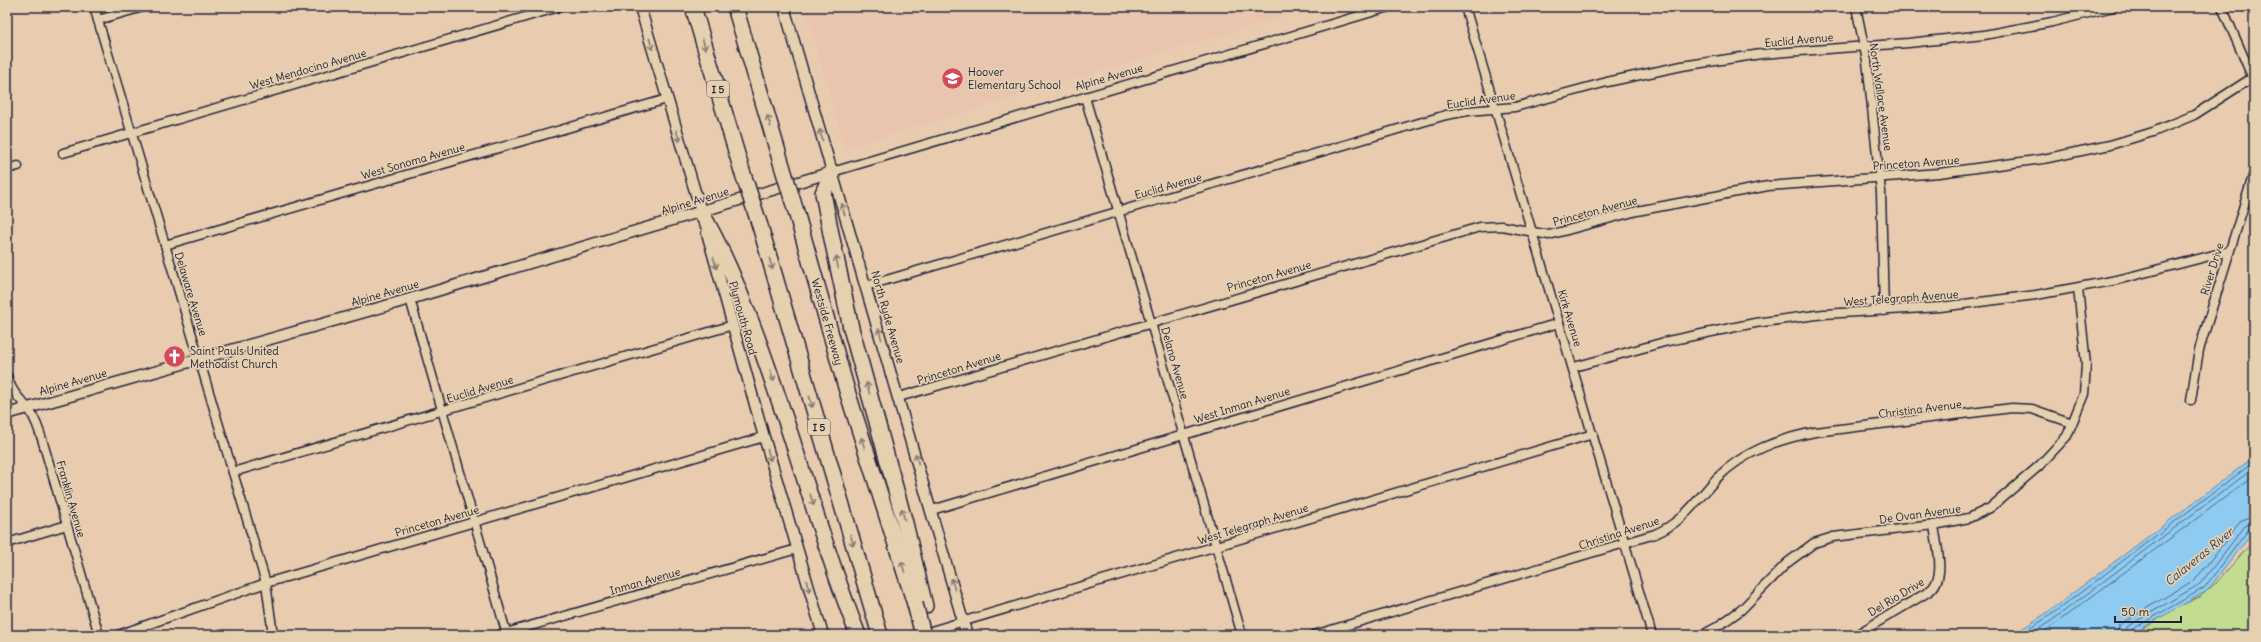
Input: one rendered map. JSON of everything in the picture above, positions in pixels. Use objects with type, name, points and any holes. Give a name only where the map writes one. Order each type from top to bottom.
[{"type":"highway","name":"I 5","points":[[693,7],[760,226],[878,632]]},
{"type":"highway","name":"Westside Freeway","points":[[735,7],[798,215],[847,391],[920,605],[923,635]]},
{"type":"highway","points":[[832,172],[823,193],[851,328],[905,523],[920,605],[932,635]]},
{"type":"highway","points":[[701,212],[732,274],[771,373],[836,579],[856,630]]},
{"type":"street","name":"Delaware Avenue","points":[[94,7],[266,583],[273,635]]},
{"type":"street","points":[[98,20],[143,7]]},
{"type":"street","name":"West Mendocino Avenue","points":[[63,153],[559,7]]},
{"type":"street","name":"Plymouth Road","points":[[640,7],[701,212],[764,437],[823,635]]},
{"type":"street","name":"North Ryde Avenue","points":[[784,7],[932,510],[967,635]]},
{"type":"street","name":"Alpine Avenue","points":[[7,414],[198,358],[410,299],[1389,7]]},
{"type":"street","name":"Kirk Avenue","points":[[1465,7],[1559,323],[1574,367],[1652,635]]},
{"type":"street","name":"North Wallace Avenue","points":[[1856,7],[1864,46],[1880,177],[1884,311]]},
{"type":"street","name":"Euclid Avenue","points":[[866,286],[1446,115],[1468,111],[1515,107],[1607,82],[1682,66],[1761,54],[1984,35],[2052,22],[2114,7]]},
{"type":"street","points":[[2222,7],[2253,79]]},
{"type":"street","name":"Princeton Avenue","points":[[899,397],[1460,231],[1480,227],[1502,226],[1549,235],[1638,211],[1768,186],[1995,167],[2110,145],[2153,132],[2194,115],[2253,79]]},
{"type":"street","name":"Delano Avenue","points":[[1085,97],[1242,635]]},
{"type":"street","name":"West Sonoma Avenue","points":[[165,245],[667,99]]},
{"type":"street","points":[[7,169],[18,166]]},
{"type":"street","name":"River Drive","points":[[2191,400],[2194,373],[2229,251],[2254,173]]},
{"type":"street","name":"West Telegraph Avenue","points":[[1574,367],[1668,341],[1754,323],[1818,315],[1991,302],[2078,288],[2186,264],[2195,259],[2229,251]]},
{"type":"street","name":"De Ovan Avenue","points":[[1702,635],[1717,627],[1741,610],[1787,563],[1814,543],[1834,537],[1934,525],[1969,518],[1990,508],[2056,450],[2066,436],[2081,404],[2085,383],[2086,365],[2078,288]]},
{"type":"street","points":[[410,299],[475,522],[504,634]]},
{"type":"street","name":"West Inman Avenue","points":[[932,510],[1559,323]]},
{"type":"street","name":"Euclid Avenue","points":[[233,472],[442,412],[733,325]]},
{"type":"street","name":"Franklin Avenue","points":[[7,376],[16,397],[28,408],[42,439],[99,635]]},
{"type":"street","name":"Christina Avenue","points":[[1314,635],[1655,534],[1675,524],[1694,506],[1718,478],[1740,460],[1764,446],[1790,436],[2012,408],[2032,408],[2072,423]]},
{"type":"street","name":"West Telegraph Avenue","points":[[918,635],[1593,434]]},
{"type":"street","name":"Princeton Avenue","points":[[118,635],[266,583],[764,437]]},
{"type":"street","points":[[7,543],[67,525]]},
{"type":"street","name":"Del Rio Drive","points":[[1856,635],[1928,592],[1937,583],[1939,570],[1934,525]]},
{"type":"street","name":"Inman Avenue","points":[[504,634],[797,549]]},
{"type":"shaded area","name":"Hoover Elementary School","points":[[805,7],[1315,7],[845,148]]},
{"type":"green space","points":[[2254,540],[2254,635],[2128,635],[2147,627],[2173,609],[2200,597],[2216,583]]},
{"type":"water","name":"Calaveras River","points":[[2254,457],[2254,531],[2207,591],[2130,635],[2012,635],[2045,614]]},
{"type":"place","name":"Hoover Elementary School","points":[[952,78]]},
{"type":"place","name":"Saint Pauls United Methodist Church","points":[[175,357]]}]
